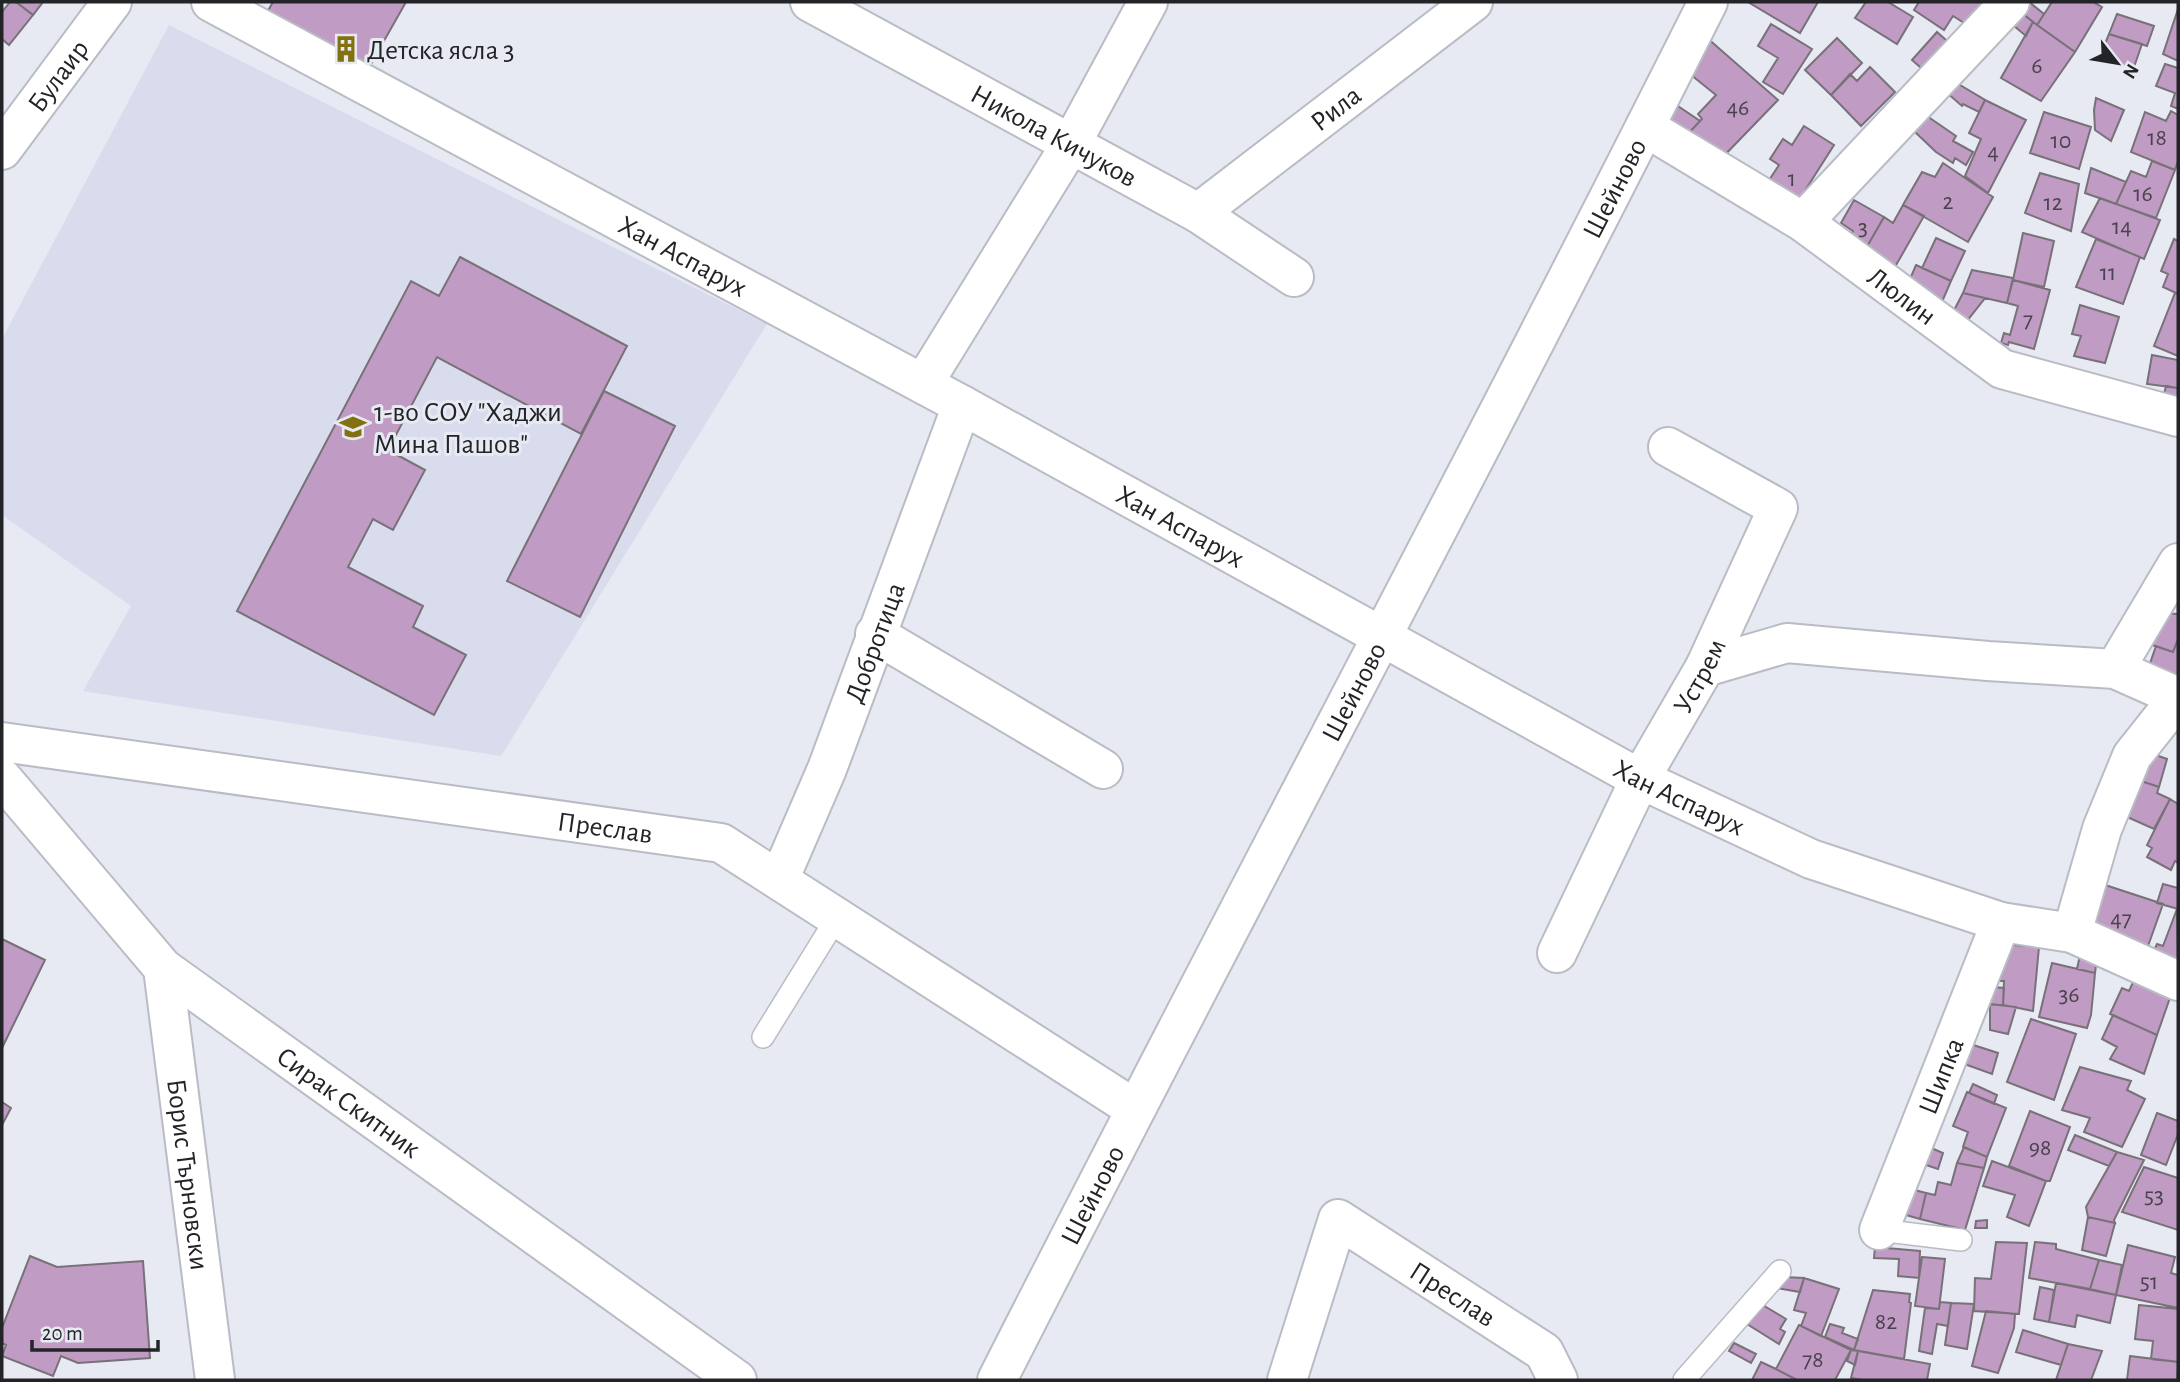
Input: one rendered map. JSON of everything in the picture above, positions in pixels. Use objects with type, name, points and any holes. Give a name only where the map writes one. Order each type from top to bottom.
[{"type":"street","name":"Булаир","points":[[2,150],[112,2]]},
{"type":"street","name":"Хан Аспарух","points":[[211,2],[962,405],[1640,779],[1811,859],[2001,922],[2072,933],[2178,981]]},
{"type":"street","name":"Никола Кичуков","points":[[810,2],[1198,213],[1294,277]]},
{"type":"street","points":[[923,384],[1071,144],[1148,2]]},
{"type":"street","name":"Рила","points":[[1198,213],[1473,2]]},
{"type":"street","name":"Шейново","points":[[997,1380],[1135,1109],[1383,638],[1708,2]]},
{"type":"street","points":[[1803,222],[2010,2]]},
{"type":"street","name":"Люлин","points":[[1645,127],[1803,222],[2003,369],[2178,417]]},
{"type":"street","name":"Добротица","points":[[779,880],[827,769],[962,405]]},
{"type":"street","name":"Устрем","points":[[1557,953],[1640,779],[1705,667],[1777,509],[1668,447]]},
{"type":"street","points":[[2115,669],[2178,563]]},
{"type":"street","points":[[875,634],[1103,769]]},
{"type":"street","points":[[1705,667],[1787,643],[2115,669],[2178,697],[2132,756],[2102,829],[2072,933]]},
{"type":"street","name":"Преслав","points":[[2,742],[721,843],[1135,1109]]},
{"type":"street","name":"Сирак Скитник","points":[[2,778],[163,968],[737,1380]]},
{"type":"street","name":"Шипка","points":[[1879,1230],[2001,922]]},
{"type":"street","name":"Борис Търновски","points":[[163,968],[215,1380]]},
{"type":"street","name":"Преслав","points":[[1287,1380],[1338,1219],[1544,1352],[1558,1380]]},
{"type":"lane","points":[[763,1037],[836,919]]},
{"type":"lane","points":[[1879,1230],[1961,1240]]},
{"type":"lane","points":[[1684,1380],[1780,1271]]},
{"type":"shaded area","name":"1-во СОУ \"Хаджи Мина Пашов\"","points":[[169,25],[767,324],[501,756],[83,691],[131,606],[2,515],[2,339]]},
{"type":"building","points":[[10,2],[16,2],[33,15],[9,45],[2,39],[2,12]]},
{"type":"building","points":[[16,2],[43,2],[33,15]]},
{"type":"building","name":"Детска ясла 3","points":[[273,2],[406,2],[363,78],[262,21]]},
{"type":"building","points":[[1748,2],[1818,2],[1800,33]]},
{"type":"building","points":[[1866,2],[1888,2],[1913,17],[1897,44],[1855,18]]},
{"type":"building","points":[[1919,2],[1984,2],[1969,26],[1953,16],[1944,30],[1914,10]]},
{"type":"building","points":[[2024,2],[2029,2],[2044,14],[2037,25],[2018,10]]},
{"type":"building","points":[[2052,2],[2093,2],[2102,7],[2075,52],[2037,25]]},
{"type":"building","points":[[2178,9],[2178,61],[2163,54]]},
{"type":"building","points":[[2018,10],[2033,22],[2026,36],[2008,21]]},
{"type":"building","points":[[2117,14],[2154,26],[2147,46],[2109,34]]},
{"type":"building","points":[[2033,22],[2075,52],[2041,101],[2001,78]]},
{"type":"building","points":[[1771,24],[1812,49],[1783,94],[1763,82],[1778,58],[1758,46]]},
{"type":"building","points":[[1937,32],[1954,47],[1928,74],[1912,60]]},
{"type":"building","points":[[2109,34],[2142,44],[2133,70],[2100,56]]},
{"type":"building","points":[[1706,37],[1778,100],[1716,164],[1686,136],[1702,119],[1698,114],[1716,95],[1685,70]]},
{"type":"building","points":[[1837,38],[1862,63],[1831,95],[1805,70]]},
{"type":"building","points":[[2165,64],[2178,68],[2178,109],[2171,106],[2175,93],[2156,86]]},
{"type":"building","points":[[1870,67],[1895,92],[1861,126],[1831,95],[1850,74],[1857,81]]},
{"type":"building","points":[[1955,82],[1985,100],[1979,112],[1963,104],[1962,106],[1946,92]]},
{"type":"building","points":[[2096,98],[2124,110],[2111,141],[2095,130]]},
{"type":"building","points":[[1985,100],[2026,120],[1988,193],[1965,176],[1981,139],[1969,133]]},
{"type":"building","points":[[1672,102],[1700,121],[1686,136],[1664,117]]},
{"type":"building","points":[[2171,111],[2178,115],[2178,161],[2175,170],[2131,152],[2145,112],[2166,121]]},
{"type":"building","points":[[2044,112],[2091,127],[2079,169],[2030,153]]},
{"type":"building","points":[[1924,114],[1956,136],[1953,141],[1973,152],[1966,165],[1955,158],[1953,163],[1936,152],[1914,131]]},
{"type":"building","points":[[1804,126],[1834,145],[1792,211],[1762,191],[1779,165],[1770,159],[1783,139],[1792,145]]},
{"type":"building","points":[[2152,161],[2175,170],[2156,218],[2116,204],[2131,171],[2146,177]]},
{"type":"building","points":[[1943,163],[1993,197],[1968,242],[1903,205],[1922,172],[1935,177]]},
{"type":"building","points":[[2091,168],[2126,182],[2116,204],[2085,193]]},
{"type":"building","points":[[2040,173],[2079,184],[2071,231],[2025,213]]},
{"type":"building","points":[[2100,198],[2160,220],[2144,259],[2082,232]]},
{"type":"building","points":[[1854,200],[1884,217],[1861,257],[1844,248],[1853,231],[1841,223]]},
{"type":"building","points":[[1903,205],[1924,216],[1891,274],[1861,257],[1884,217],[1893,223]]},
{"type":"building","points":[[2023,233],[2054,241],[2044,287],[2013,280]]},
{"type":"building","points":[[1936,238],[1965,251],[1951,281],[1922,268]]},
{"type":"building","points":[[2096,239],[2140,257],[2123,304],[2076,287]]},
{"type":"building","points":[[2174,239],[2178,241],[2178,294],[2163,287],[2168,274],[2161,271]]},
{"type":"building","points":[[460,257],[627,346],[581,434],[437,357],[388,450],[425,470],[393,530],[373,519],[348,567],[423,606],[413,627],[466,655],[434,715],[237,611],[411,281],[439,296]]},
{"type":"building","points":[[1916,265],[1951,281],[1938,311],[1903,295]]},
{"type":"building","points":[[1972,270],[2013,278],[2007,303],[1963,293]]},
{"type":"building","points":[[2013,280],[2050,290],[2034,349],[2009,342],[2008,345],[2001,343],[2004,333],[2010,335],[2018,306],[2007,303]]},
{"type":"building","points":[[1963,293],[1985,298],[1963,326],[1949,320]]},
{"type":"building","points":[[2175,293],[2178,294],[2178,356],[2154,346]]},
{"type":"building","points":[[2080,305],[2119,317],[2105,363],[2074,356],[2081,336],[2072,334]]},
{"type":"building","points":[[2152,355],[2178,360],[2178,388],[2147,384]]},
{"type":"building","points":[[2166,386],[2178,388],[2178,412],[2160,410]]},
{"type":"building","points":[[604,391],[675,426],[580,617],[507,581]]},
{"type":"building","points":[[2159,613],[2178,614],[2178,639],[2173,652],[2149,644]]},
{"type":"building","points":[[2178,639],[2178,686],[2146,675],[2156,646],[2173,652]]},
{"type":"building","points":[[2147,752],[2167,759],[2159,787],[2138,780]]},
{"type":"building","points":[[2138,780],[2159,787],[2157,793],[2170,799],[2154,829],[2116,812]]},
{"type":"building","points":[[2170,799],[2178,804],[2178,863],[2175,861],[2171,870],[2147,857],[2152,848],[2147,845]]},
{"type":"building","points":[[2096,882],[2163,904],[2148,946],[2136,941],[2080,931]]},
{"type":"building","points":[[2163,884],[2178,888],[2178,909],[2157,903]]},
{"type":"building","points":[[2177,909],[2178,966],[2149,961],[2157,944],[2163,946]]},
{"type":"building","points":[[2,939],[45,960],[2,1048]]},
{"type":"building","points":[[2001,944],[2039,947],[2033,1011],[2003,1005],[2004,981],[1998,981]]},
{"type":"building","points":[[2080,955],[2097,958],[2095,973],[2077,969]]},
{"type":"building","points":[[2052,963],[2095,973],[2087,1028],[2039,1017]]},
{"type":"building","points":[[2135,978],[2172,992],[2157,1035],[2110,1014],[2122,988],[2129,991]]},
{"type":"building","points":[[1981,986],[2004,988],[2003,1005],[1977,1004]]},
{"type":"building","points":[[1990,1004],[2016,1007],[2008,1034],[1990,1030]]},
{"type":"building","points":[[2113,1015],[2157,1035],[2144,1074],[2110,1059],[2117,1047],[2102,1039]]},
{"type":"building","points":[[2031,1019],[2076,1034],[2054,1100],[2007,1082]]},
{"type":"building","points":[[1964,1042],[1998,1053],[1992,1074],[1959,1062]]},
{"type":"building","points":[[2080,1067],[2131,1081],[2127,1090],[2145,1099],[2122,1147],[2084,1132],[2090,1118],[2062,1110]]},
{"type":"building","points":[[1973,1084],[1997,1095],[1994,1104],[1969,1093]]},
{"type":"building","points":[[1967,1092],[2006,1108],[1987,1157],[1963,1147],[1968,1132],[1953,1126]]},
{"type":"building","points":[[2,1102],[11,1108],[2,1125]]},
{"type":"building","points":[[2030,1111],[2070,1127],[2050,1181],[2009,1166]]},
{"type":"building","points":[[2157,1113],[2178,1121],[2178,1134],[2166,1165],[2141,1155]]},
{"type":"building","points":[[2075,1135],[2117,1152],[2109,1166],[2068,1150]]},
{"type":"building","points":[[1920,1143],[1943,1153],[1938,1169],[1914,1161]]},
{"type":"building","points":[[1964,1147],[1987,1157],[1984,1168],[1957,1163]]},
{"type":"building","points":[[2117,1152],[2144,1160],[2114,1220],[2115,1223],[2088,1217],[2086,1207]]},
{"type":"building","points":[[1992,1161],[2046,1181],[2029,1226],[2007,1217],[2015,1195],[1983,1186]]},
{"type":"building","points":[[1957,1163],[1984,1168],[1965,1230],[1920,1219],[1926,1193],[1935,1195],[1938,1182],[1951,1185]]},
{"type":"building","points":[[2144,1167],[2178,1178],[2178,1230],[2122,1212]]},
{"type":"building","points":[[1907,1188],[1926,1193],[1920,1219],[1899,1213]]},
{"type":"building","points":[[2088,1217],[2115,1223],[2106,1256],[2082,1250]]},
{"type":"building","points":[[1987,1220],[1987,1228],[1975,1228],[1976,1221]]},
{"type":"building","points":[[1996,1242],[2027,1243],[2019,1314],[1974,1311],[1975,1278],[1991,1279]]},
{"type":"building","points":[[2035,1242],[2056,1244],[2056,1249],[2099,1260],[2090,1289],[2029,1278]]},
{"type":"building","points":[[2128,1245],[2175,1257],[2171,1273],[2178,1275],[2178,1308],[2116,1295]]},
{"type":"building","points":[[1875,1247],[1920,1251],[1919,1278],[1898,1276],[1899,1259],[1874,1258]]},
{"type":"building","points":[[30,1256],[57,1267],[143,1261],[150,1358],[78,1363],[61,1356],[53,1376],[2,1356],[6,1345],[2,1343],[2,1328]]},
{"type":"building","points":[[1922,1257],[1945,1259],[1939,1309],[1915,1306]]},
{"type":"building","points":[[2099,1260],[2122,1265],[2116,1295],[2090,1289]]},
{"type":"building","points":[[1783,1277],[1804,1278],[1800,1292],[1770,1287]]},
{"type":"building","points":[[1804,1278],[1839,1289],[1821,1336],[1801,1326],[1806,1313],[1794,1310]]},
{"type":"building","points":[[2056,1283],[2116,1295],[2110,1323],[2077,1315],[2075,1327],[2049,1322]]},
{"type":"building","points":[[2040,1287],[2054,1290],[2049,1322],[2034,1319]]},
{"type":"building","points":[[1873,1290],[1910,1294],[1904,1359],[1854,1350]]},
{"type":"building","points":[[1940,1302],[1951,1303],[1948,1326],[1937,1324],[1932,1354],[1919,1351],[1925,1308],[1939,1309]]},
{"type":"building","points":[[1951,1303],[1974,1304],[1967,1349],[1945,1345]]},
{"type":"building","points":[[1761,1304],[1786,1319],[1780,1329],[1785,1332],[1779,1344],[1747,1324]]},
{"type":"building","points":[[2139,1305],[2178,1309],[2178,1362],[2151,1359],[2153,1341],[2135,1339]]},
{"type":"building","points":[[1986,1311],[2015,1314],[2014,1328],[1998,1373],[1972,1366]]},
{"type":"building","points":[[1830,1324],[1844,1328],[1842,1333],[1858,1339],[1854,1350],[1825,1337]]},
{"type":"building","points":[[1799,1325],[1851,1350],[1835,1380],[1797,1380],[1776,1369]]},
{"type":"building","points":[[2023,1330],[2068,1344],[2061,1365],[2016,1352]]},
{"type":"building","points":[[1734,1343],[1756,1354],[1751,1363],[1729,1351]]},
{"type":"building","points":[[2068,1344],[2102,1351],[2091,1380],[2056,1380]]},
{"type":"building","points":[[1851,1350],[1858,1351],[1855,1365],[1847,1361]]},
{"type":"building","points":[[1858,1351],[1930,1364],[1927,1380],[1851,1378]]},
{"type":"building","points":[[2130,1356],[2178,1362],[2177,1380],[2127,1380]]},
{"type":"building","points":[[1761,1362],[1776,1369],[1797,1380],[1752,1380]]},
{"type":"place","name":"Детска ясла 3","points":[[346,49]]},
{"type":"place","name":"1-во СОУ \"Хаджи Мина Пашов\"","points":[[353,427]]}]
